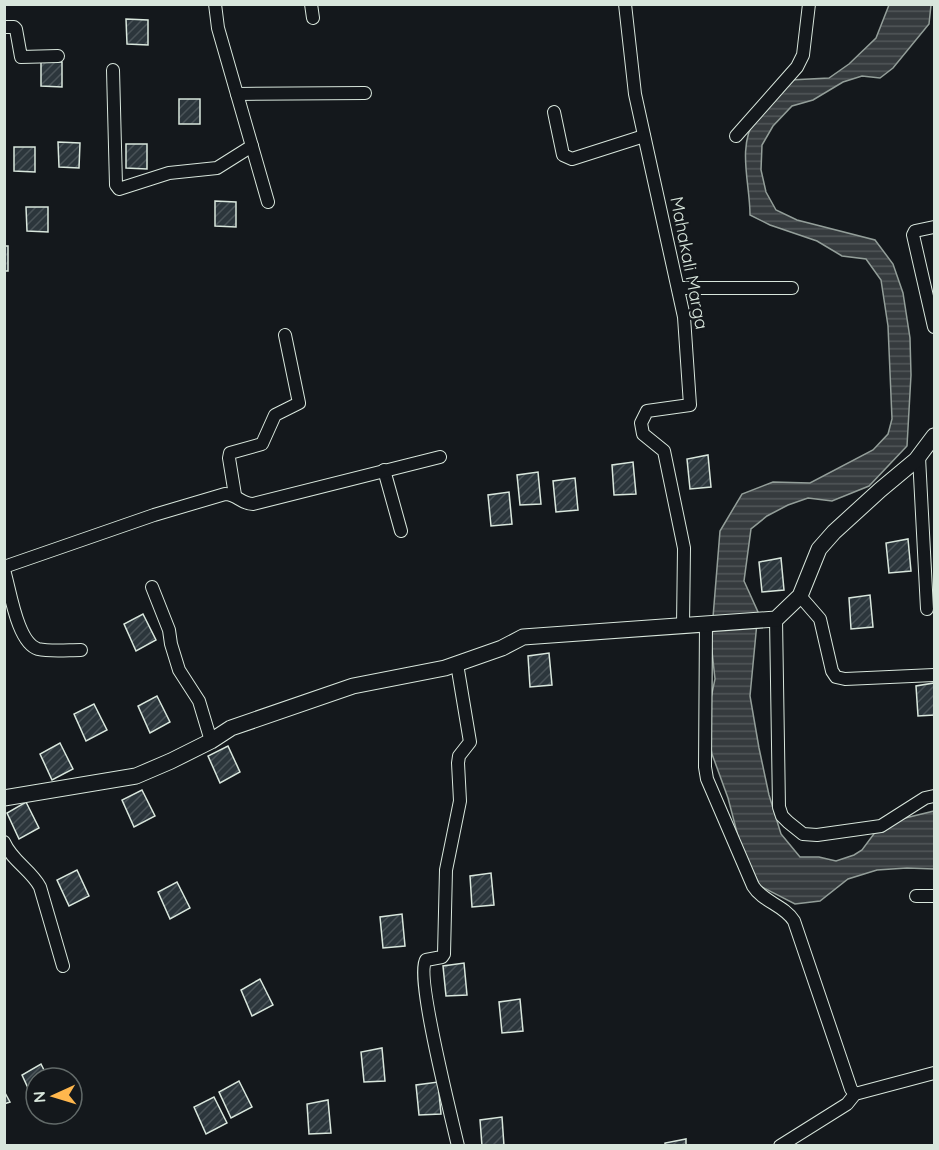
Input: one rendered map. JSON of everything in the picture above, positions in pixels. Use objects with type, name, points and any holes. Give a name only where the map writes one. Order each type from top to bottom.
[{"type":"main road","points":[[4,798],[136,776],[211,741],[231,728],[353,686],[457,664],[502,648],[523,637],[769,620],[800,596],[819,549],[834,532],[880,490],[905,471],[919,457],[934,436]]},
{"type":"street","points":[[215,4],[216,20],[268,202]]},
{"type":"street","points":[[311,4],[313,18]]},
{"type":"street","name":"Mahakali Marga","points":[[625,4],[635,94],[684,317],[690,405],[647,411],[641,423],[644,434],[664,451],[684,548],[683,625]]},
{"type":"street","points":[[736,136],[797,67],[803,55],[809,4]]},
{"type":"street","points":[[4,27],[11,26],[16,29],[21,57],[58,56]]},
{"type":"street","points":[[113,70],[116,185],[119,189],[168,173],[217,168],[252,146]]},
{"type":"street","points":[[237,94],[365,93]]},
{"type":"street","points":[[554,112],[563,155],[567,158],[572,159],[645,136]]},
{"type":"street","points":[[934,227],[919,230],[913,234],[934,327]]},
{"type":"street","points":[[678,288],[792,288]]},
{"type":"street","points":[[285,335],[299,403],[275,415],[262,444],[230,453],[228,458],[235,495],[242,502],[253,504],[440,457]]},
{"type":"street","points":[[919,457],[927,609]]},
{"type":"street","points":[[384,470],[401,531]]},
{"type":"street","points":[[81,650],[38,649],[28,643],[21,631],[4,568],[154,515],[225,494],[235,495]]},
{"type":"street","points":[[152,587],[170,630],[178,670],[196,695],[211,741]]},
{"type":"street","points":[[800,596],[820,619],[832,671],[836,677],[845,680],[934,675]]},
{"type":"street","points":[[769,620],[779,807],[782,816],[803,834],[817,836],[881,826],[925,798],[934,796]]},
{"type":"street","points":[[708,623],[704,755],[707,779],[753,886],[760,895],[785,911],[794,921],[851,1089],[855,1094]]},
{"type":"street","points":[[457,664],[470,741],[459,756],[458,763],[459,801],[446,870],[444,954],[442,957],[426,960],[423,967],[426,1000],[458,1146]]},
{"type":"street","points":[[4,842],[8,851],[40,887],[63,966]]},
{"type":"street","points":[[916,896],[934,896]]},
{"type":"street","points":[[780,1146],[847,1104],[855,1094],[934,1073]]},
{"type":"shaded area","points":[[889,5],[931,5],[929,24],[893,68],[880,78],[862,76],[843,82],[813,100],[792,106],[773,126],[762,145],[761,170],[766,192],[776,210],[797,220],[875,240],[893,264],[903,293],[910,338],[911,375],[907,446],[869,486],[832,501],[808,498],[788,505],[767,516],[751,529],[744,581],[758,612],[750,696],[769,795],[781,834],[800,857],[819,857],[836,861],[862,850],[876,831],[897,820],[934,811],[934,869],[877,870],[848,879],[820,901],[795,904],[760,886],[740,844],[728,798],[712,754],[706,722],[715,679],[711,642],[720,531],[742,494],[773,482],[810,483],[873,450],[888,434],[892,419],[888,326],[881,280],[866,259],[842,256],[817,241],[770,225],[750,215],[746,166],[747,142],[758,113],[790,80],[829,78],[849,64],[876,38]]},
{"type":"building","points":[[126,19],[148,20],[148,45],[127,44]]},
{"type":"building","points":[[41,62],[62,62],[62,87],[41,86]]},
{"type":"building","points":[[179,99],[200,99],[200,124],[179,124]]},
{"type":"building","points":[[58,142],[80,143],[79,168],[59,167]]},
{"type":"building","points":[[126,144],[147,144],[147,169],[126,168]]},
{"type":"building","points":[[14,147],[35,147],[35,172],[14,171]]},
{"type":"building","points":[[215,201],[236,202],[236,227],[215,226]]},
{"type":"building","points":[[26,207],[48,207],[48,232],[27,231]]},
{"type":"building","points":[[4,246],[8,246],[8,271],[4,271]]},
{"type":"building","points":[[708,455],[711,487],[690,489],[687,459]]},
{"type":"building","points":[[633,462],[636,494],[614,495],[612,465]]},
{"type":"building","points":[[538,472],[541,504],[520,505],[517,475]]},
{"type":"building","points":[[575,478],[578,510],[556,512],[553,481]]},
{"type":"building","points":[[509,492],[512,524],[491,526],[488,495]]},
{"type":"building","points":[[908,539],[911,571],[889,573],[886,543]]},
{"type":"building","points":[[781,558],[784,590],[762,592],[759,562]]},
{"type":"building","points":[[870,595],[873,627],[851,629],[849,598]]},
{"type":"building","points":[[143,614],[156,640],[136,651],[124,624]]},
{"type":"building","points":[[549,653],[552,685],[530,687],[528,656]]},
{"type":"building","points":[[934,683],[934,715],[918,716],[916,686]]},
{"type":"building","points":[[157,696],[170,722],[150,733],[138,706]]},
{"type":"building","points":[[94,704],[107,730],[86,741],[74,714]]},
{"type":"building","points":[[60,743],[73,769],[52,780],[40,754]]},
{"type":"building","points":[[228,746],[240,772],[220,783],[208,756]]},
{"type":"building","points":[[142,790],[155,816],[134,827],[122,800]]},
{"type":"building","points":[[26,802],[39,828],[19,839],[7,813]]},
{"type":"building","points":[[77,870],[89,896],[69,906],[57,880]]},
{"type":"building","points":[[491,873],[494,905],[472,907],[470,876]]},
{"type":"building","points":[[177,882],[190,908],[170,919],[158,892]]},
{"type":"building","points":[[402,914],[405,946],[383,948],[380,917]]},
{"type":"building","points":[[464,963],[467,995],[446,996],[443,966]]},
{"type":"building","points":[[260,979],[273,1005],[252,1016],[241,990]]},
{"type":"building","points":[[520,999],[523,1031],[502,1033],[499,1002]]},
{"type":"building","points":[[382,1048],[385,1081],[364,1082],[361,1052]]},
{"type":"building","points":[[239,1081],[252,1107],[231,1118],[219,1092]]},
{"type":"building","points":[[438,1082],[441,1114],[419,1115],[416,1085]]},
{"type":"building","points":[[4,1091],[10,1102],[4,1104]]},
{"type":"building","points":[[214,1097],[227,1123],[206,1134],[194,1107]]},
{"type":"building","points":[[328,1100],[331,1133],[309,1134],[307,1104]]},
{"type":"building","points":[[502,1117],[504,1146],[482,1146],[480,1120]]},
{"type":"building","points":[[686,1139],[686,1146],[665,1146],[665,1143]]}]
